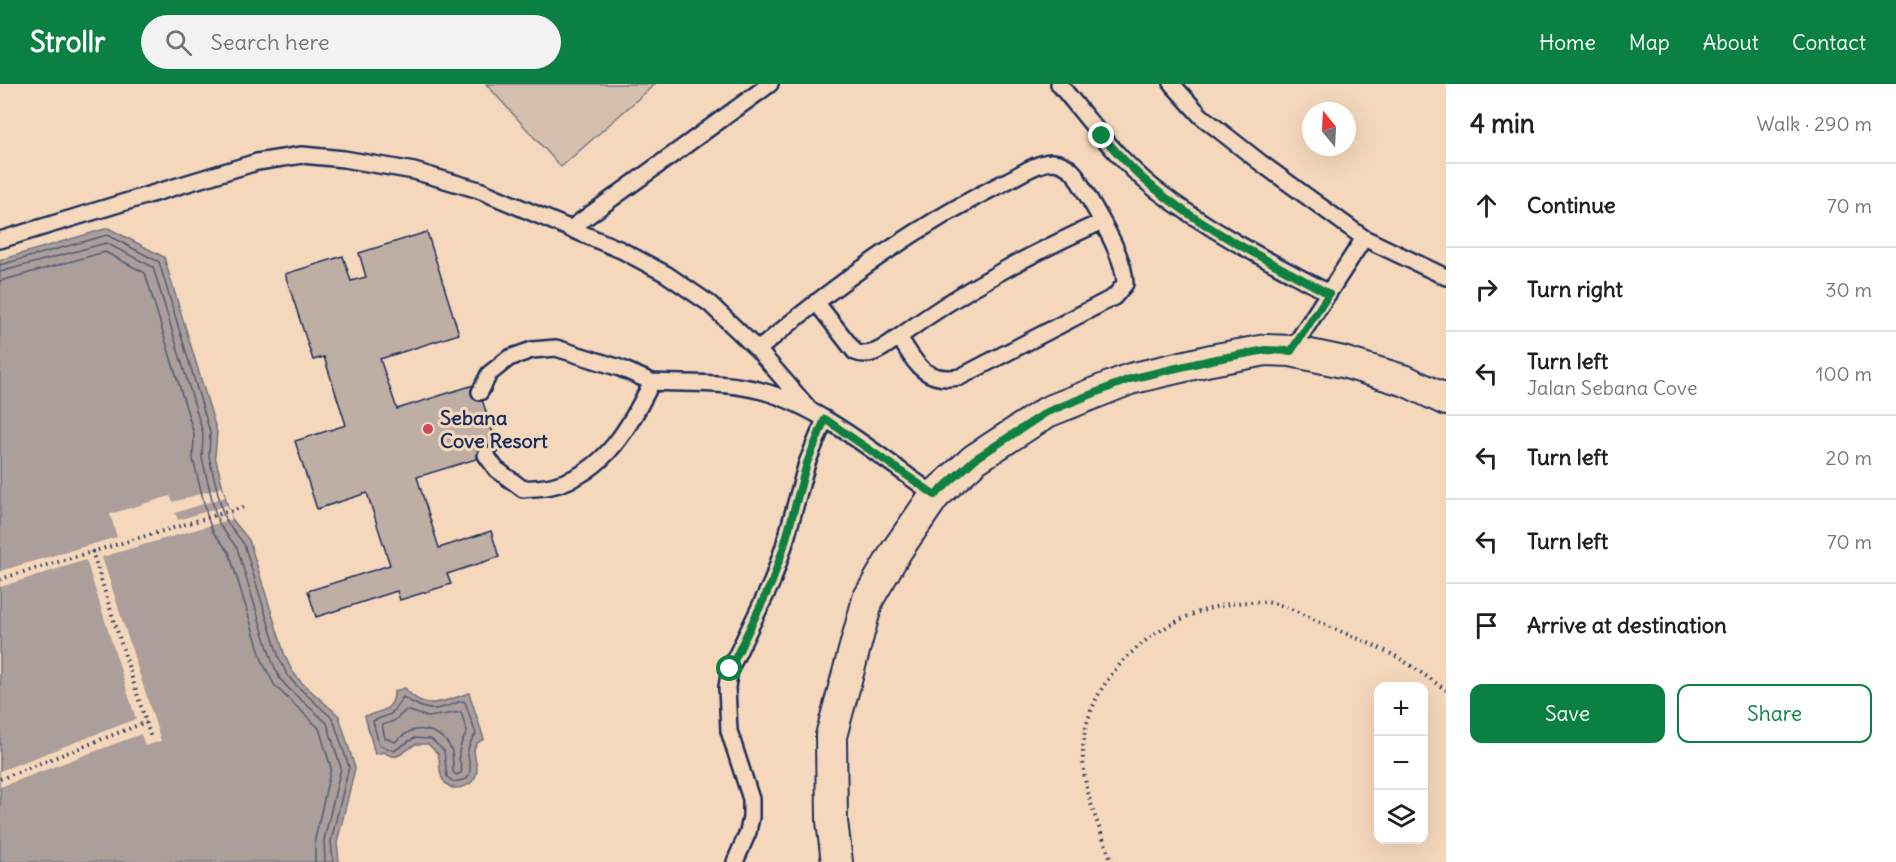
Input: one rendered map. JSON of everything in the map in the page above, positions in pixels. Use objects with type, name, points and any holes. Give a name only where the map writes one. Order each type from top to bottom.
[{"type":"street","points":[[837,862],[832,821],[831,736],[868,599],[897,550],[935,495],[975,459],[1047,412],[1130,379],[1266,350],[1291,351],[1343,362],[1406,381],[1446,400]]},
{"type":"lane","points":[[570,229],[770,84]]},
{"type":"lane","points":[[1059,84],[1126,163],[1154,189],[1203,222],[1329,294]]},
{"type":"lane","points":[[1172,84],[1201,116],[1364,238],[1446,277]]},
{"type":"lane","points":[[0,240],[257,162],[302,155],[344,159],[414,171],[479,190],[621,250],[666,274],[710,304],[758,350],[810,410]]},
{"type":"lane","points":[[758,350],[816,302],[929,224],[985,192],[1042,164],[1053,162],[1070,168],[1101,222],[1125,275],[1125,284],[1114,297],[960,377],[939,378],[926,374],[919,368],[899,337]]},
{"type":"lane","points":[[816,302],[855,352],[861,354],[875,352],[937,309],[1009,266],[1101,222]]},
{"type":"lane","points":[[1291,351],[1364,238]]},
{"type":"lane","points":[[480,392],[489,374],[509,358],[532,350],[556,348],[620,368],[652,382],[737,386],[761,391],[810,410],[935,495]]},
{"type":"lane","points":[[486,455],[496,470],[523,489],[555,485],[584,474],[611,449],[629,426],[652,382]]},
{"type":"lane","points":[[735,862],[748,832],[751,799],[729,731],[726,696],[730,669],[772,582],[807,463],[825,419]]},
{"type":"path","points":[[0,579],[247,506]]},
{"type":"path","points":[[92,551],[151,738]]},
{"type":"path","points":[[1112,862],[1088,793],[1083,748],[1090,713],[1101,689],[1131,652],[1164,627],[1190,614],[1220,604],[1264,602],[1290,608],[1396,657],[1446,690]]},
{"type":"path","points":[[0,778],[147,722]]},
{"type":"shaded area","points":[[486,84],[655,84],[561,167]]},
{"type":"water","points":[[108,228],[164,257],[217,432],[215,456],[229,512],[249,540],[285,656],[292,671],[339,716],[355,768],[337,843],[339,862],[0,862],[0,260]]},
{"type":"water","points":[[405,688],[412,696],[427,703],[443,702],[469,693],[484,739],[474,748],[477,769],[475,778],[469,784],[457,788],[447,785],[442,777],[438,754],[428,744],[416,744],[397,756],[384,752],[375,754],[365,716],[386,709],[392,702],[394,691]]},
{"type":"pier","points":[[222,487],[225,497],[175,513],[178,520],[227,505],[232,519],[102,557],[161,741],[145,746],[141,734],[0,787],[0,771],[136,719],[86,560],[0,587],[0,571],[117,537],[110,514],[170,496],[173,502]]},
{"type":"building","points":[[427,232],[459,334],[380,359],[397,409],[477,384],[499,452],[417,477],[439,548],[491,531],[499,557],[447,574],[451,584],[400,600],[397,591],[316,617],[308,591],[390,565],[367,493],[317,509],[295,441],[346,425],[324,357],[313,360],[285,274],[343,256],[351,281],[366,277],[359,253]]},
{"type":"place","name":"Sebana Cove Resort","points":[[428,429]]},
{"type":"route","points":[[730,669],[772,582],[807,463],[825,419],[935,495],[975,459],[1047,412],[1130,379],[1266,350],[1291,351],[1329,294],[1203,222],[1154,189],[1102,136]]}]
